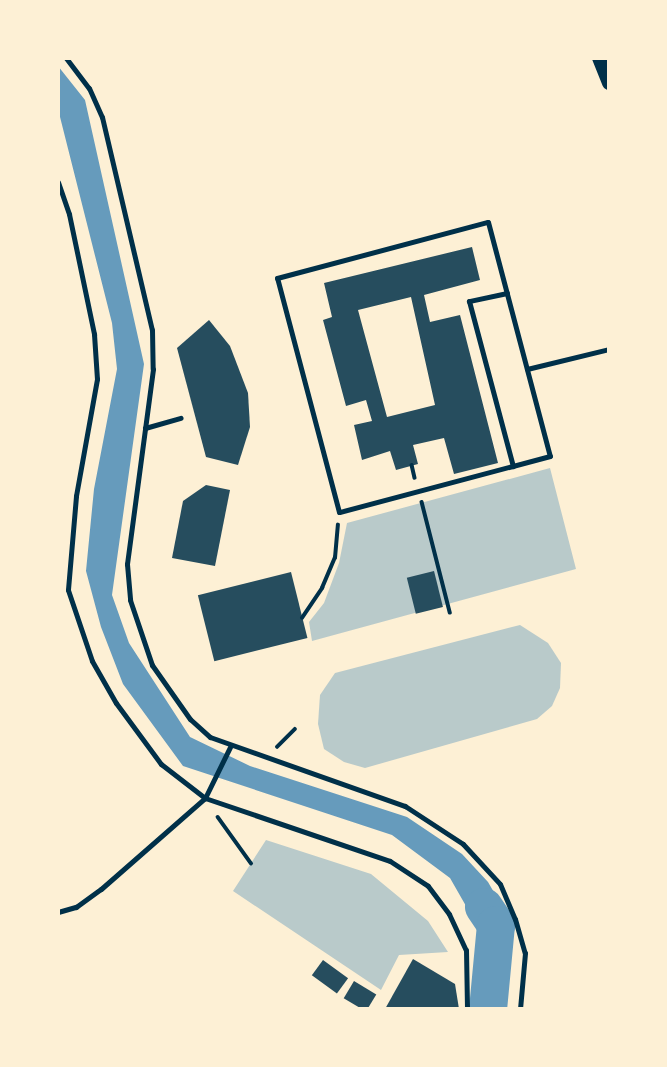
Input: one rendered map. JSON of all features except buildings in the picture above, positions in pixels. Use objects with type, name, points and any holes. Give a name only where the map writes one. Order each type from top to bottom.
[{"type":"main road","points":[[599,58],[609,83]]},
{"type":"lane","points":[[66,58],[89,88],[102,117],[144,285],[153,369],[127,564],[130,600],[152,665],[190,719],[230,747],[405,806],[463,844],[500,884],[515,919],[525,953],[520,1009]]},
{"type":"lane","points":[[58,182],[94,334],[97,379],[76,496],[68,590],[92,662],[116,703],[162,764],[205,798],[390,861],[428,886],[449,914],[466,950],[467,1009]]},
{"type":"lane","points":[[488,222],[527,369],[550,456],[339,512],[277,278],[488,222]]},
{"type":"lane","points":[[507,293],[469,301],[513,466]]},
{"type":"lane","points":[[527,369],[609,349]]},
{"type":"lane","points":[[145,428],[181,418]]},
{"type":"lane","points":[[58,912],[76,906],[101,889],[205,798],[230,747]]},
{"type":"path","points":[[412,466],[450,612]]},
{"type":"path","points":[[302,618],[335,558],[339,512]]},
{"type":"path","points":[[264,758],[296,729]]},
{"type":"path","points":[[205,798],[251,863]]},
{"type":"shaded area","points":[[550,468],[576,569],[312,641],[309,622],[324,603],[339,563],[347,523]]},
{"type":"shaded area","points":[[520,625],[548,643],[561,663],[560,688],[552,706],[537,719],[365,768],[344,762],[324,749],[318,724],[320,695],[335,673]]},
{"type":"shaded area","points":[[266,840],[371,874],[428,921],[448,952],[399,955],[381,990],[233,891]]},
{"type":"water","points":[[58,66],[85,100],[144,364],[112,595],[129,643],[190,737],[250,766],[407,817],[462,854],[488,882],[503,908],[505,925],[494,955],[450,878],[392,835],[183,766],[123,684],[101,627],[86,571],[94,489],[117,369],[112,323],[58,109]]},
{"type":"waterway","points":[[484,907],[496,925],[488,1009]]}]
